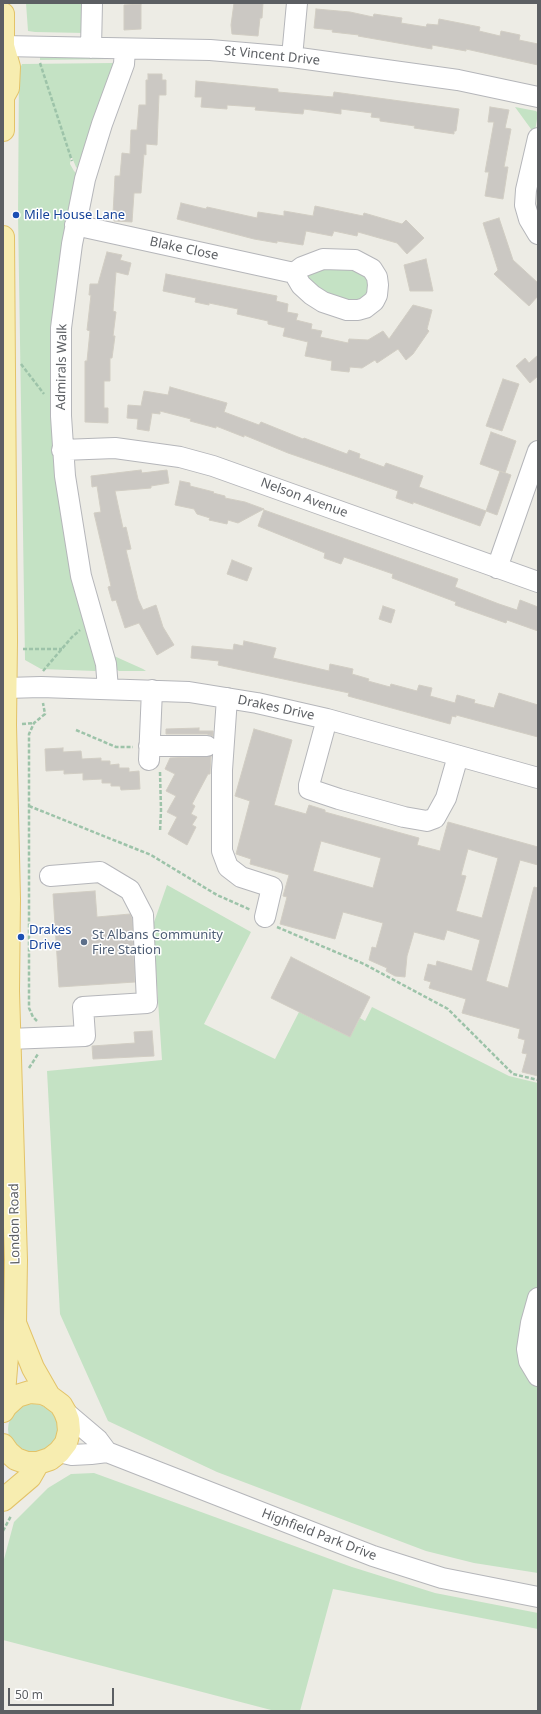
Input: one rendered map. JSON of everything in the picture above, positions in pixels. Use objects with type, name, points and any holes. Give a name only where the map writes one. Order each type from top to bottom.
[{"type":"main road","points":[[3,14],[3,46],[9,67],[8,88],[3,97],[3,130]]},
{"type":"main road","points":[[3,136],[14,115],[14,96],[8,88]]},
{"type":"main road","name":"London Road","points":[[3,237],[6,900],[9,1039],[8,1142],[16,1260],[15,1323],[8,1344],[4,1408]]},
{"type":"main road","name":"London Road","points":[[15,1323],[34,1368],[49,1396]]},
{"type":"main road","name":"London Road","points":[[4,1408],[17,1396],[30,1392],[42,1393],[49,1396],[61,1405],[65,1412]]},
{"type":"main road","points":[[3,1445],[16,1459],[27,1463],[38,1463],[50,1459],[59,1452],[66,1443],[69,1431],[65,1412]]},
{"type":"main road","points":[[8,1505],[30,1477],[38,1463]]},
{"type":"street","points":[[91,48],[92,3]]},
{"type":"street","points":[[292,57],[298,3]]},
{"type":"street","name":"St Vincent Drive","points":[[3,46],[35,48],[210,50],[292,57],[458,80],[538,97]]},
{"type":"street","name":"Admirals Walk","points":[[108,689],[106,664],[81,576],[65,476],[62,450],[61,416],[61,328],[75,225],[85,179],[102,124],[124,64],[125,48]]},
{"type":"street","points":[[538,138],[526,190],[525,205],[529,219],[538,234]]},
{"type":"street","name":"Blake Close","points":[[75,225],[294,273]]},
{"type":"street","name":"Nelson Avenue","points":[[62,450],[115,448],[160,454],[206,464],[538,582]]},
{"type":"street","points":[[497,568],[538,451]]},
{"type":"street","name":"Drakes Drive","points":[[6,688],[41,687],[189,692],[257,703],[327,719],[538,778]]},
{"type":"street","points":[[152,690],[149,753],[207,746]]},
{"type":"street","points":[[227,698],[222,770],[222,851],[228,867],[242,877],[272,887],[265,917]]},
{"type":"street","points":[[327,719],[309,784],[309,789],[346,801],[404,817],[427,821],[435,818],[446,798],[455,771],[458,756]]},
{"type":"street","points":[[9,1039],[85,1036],[83,1007],[147,1003],[143,916],[130,890],[100,872],[50,876]]},
{"type":"street","points":[[538,1298],[531,1323],[527,1349],[529,1361],[538,1376]]},
{"type":"street","name":"Highfield Park Drive","points":[[65,1412],[98,1440],[107,1452]]},
{"type":"street","name":"Highfield Park Drive","points":[[59,1452],[72,1455],[107,1452],[386,1560],[442,1578],[538,1597]]},
{"type":"path","points":[[35,48],[75,170],[85,179]]},
{"type":"path","points":[[3,340],[61,416]]},
{"type":"path","points":[[29,1074],[29,1066],[41,1052],[39,1023],[33,1017],[29,1008],[29,734],[34,723],[45,714],[41,687],[42,672],[72,637],[94,620]]},
{"type":"path","points":[[24,649],[62,649]]},
{"type":"path","points":[[76,730],[116,747],[149,753],[159,760],[161,810],[160,832]]},
{"type":"path","points":[[29,806],[151,855],[217,895],[265,917],[278,927],[364,964],[448,1009],[513,1074],[538,1080]]},
{"type":"path","points":[[3,1531],[8,1505]]},
{"type":"green space","points":[[26,3],[88,3],[85,33],[28,31]]},
{"type":"green space","points":[[40,56],[109,57],[113,59],[40,60]]},
{"type":"green space","points":[[114,63],[82,173],[76,167],[71,155],[70,164],[80,177],[53,443],[102,666],[95,671],[41,669],[25,660],[18,214],[19,71],[22,64]]},
{"type":"green space","points":[[515,107],[536,111],[538,113],[535,131],[531,129]]},
{"type":"green space","points":[[328,264],[367,272],[371,295],[347,305],[307,282],[307,273]]},
{"type":"green space","points":[[114,656],[146,671],[119,671],[115,669]]},
{"type":"green space","points":[[167,885],[251,932],[204,1024],[275,1059],[299,1012],[350,1037],[360,1018],[365,1021],[372,1007],[509,1076],[538,1083],[538,1573],[474,1563],[426,1551],[217,1472],[108,1421],[60,1314],[47,1071],[162,1060],[153,925]]},
{"type":"green space","points":[[28,1404],[38,1404],[51,1411],[58,1424],[58,1434],[51,1447],[38,1454],[28,1454],[19,1450],[12,1443],[8,1434],[8,1424],[12,1415],[19,1408]]},
{"type":"green space","points":[[94,1473],[352,1567],[435,1593],[538,1613],[538,1629],[333,1589],[300,1711],[275,1711],[3,1640],[3,1563],[14,1522],[48,1488],[71,1474]]},
{"type":"building","points":[[234,3],[263,3],[262,18],[260,18],[258,36],[232,34],[231,25]]},
{"type":"building","points":[[141,4],[141,29],[124,30],[124,5]]},
{"type":"building","points":[[316,9],[350,12],[373,17],[374,14],[402,18],[401,23],[426,27],[427,24],[438,25],[439,19],[480,27],[479,31],[500,36],[501,31],[520,35],[519,40],[538,44],[538,65],[466,49],[466,51],[432,45],[432,49],[358,36],[359,35],[332,32],[333,30],[314,28]]},
{"type":"building","points":[[148,74],[162,74],[162,80],[166,80],[166,95],[159,95],[157,145],[146,144],[141,193],[134,193],[132,222],[114,221],[115,176],[120,176],[122,153],[130,154],[131,130],[137,130],[139,105],[146,105],[146,80],[148,80]]},
{"type":"building","points":[[196,81],[278,89],[278,92],[333,97],[334,92],[459,109],[456,131],[454,131],[454,134],[414,128],[415,126],[380,121],[380,118],[371,117],[372,113],[341,109],[341,114],[304,109],[303,114],[255,110],[256,107],[227,105],[227,109],[201,107],[202,97],[195,97]]},
{"type":"building","points":[[490,107],[509,110],[505,128],[511,129],[504,167],[508,167],[503,199],[485,196],[489,172],[485,172],[494,122],[488,122]]},
{"type":"building","points":[[181,203],[257,218],[258,212],[284,216],[284,211],[313,216],[315,206],[363,216],[364,213],[402,224],[406,220],[424,238],[407,254],[397,243],[358,232],[357,236],[334,231],[332,236],[306,231],[303,245],[277,241],[277,243],[254,239],[177,219]]},
{"type":"building","points":[[499,218],[513,260],[538,283],[538,296],[529,306],[494,274],[498,270],[483,223]]},
{"type":"building","points":[[107,252],[122,255],[120,260],[131,263],[128,275],[116,272],[113,311],[116,312],[113,336],[115,336],[112,358],[110,358],[110,381],[104,381],[104,408],[108,408],[108,423],[85,422],[85,361],[87,361],[90,331],[87,330],[91,295],[89,295],[90,284],[98,284]]},
{"type":"building","points":[[426,259],[433,291],[410,291],[404,265]]},
{"type":"building","points":[[166,274],[277,296],[276,301],[288,304],[287,312],[298,314],[296,320],[312,324],[311,329],[322,331],[320,337],[348,343],[349,339],[368,340],[383,331],[389,339],[413,305],[432,310],[427,329],[429,331],[413,354],[406,360],[398,349],[377,363],[375,360],[362,368],[350,367],[349,372],[331,370],[332,361],[305,356],[308,342],[283,336],[285,328],[268,324],[268,321],[237,314],[238,309],[209,303],[209,305],[195,302],[196,298],[163,291]]},
{"type":"building","points":[[538,355],[538,376],[530,383],[516,366],[525,358],[529,363]]},
{"type":"building","points":[[503,379],[519,384],[502,431],[486,426]]},
{"type":"building","points":[[170,387],[227,403],[224,412],[259,425],[261,422],[303,439],[304,438],[347,454],[349,450],[360,454],[359,458],[384,467],[386,463],[423,476],[419,487],[486,511],[480,526],[413,502],[413,504],[396,498],[398,491],[288,453],[244,435],[244,437],[216,426],[216,428],[190,421],[191,419],[160,411],[160,414],[152,413],[149,431],[137,429],[138,419],[127,418],[128,405],[141,406],[144,391],[168,395]]},
{"type":"building","points":[[491,432],[516,441],[505,473],[480,464]]},
{"type":"building","points":[[141,470],[142,473],[167,470],[169,483],[151,486],[151,488],[115,491],[123,528],[126,527],[131,549],[126,550],[138,599],[143,610],[156,605],[163,627],[174,645],[157,655],[139,623],[125,628],[116,600],[112,601],[108,587],[111,586],[94,513],[101,512],[97,486],[92,487],[91,476]]},
{"type":"building","points":[[500,471],[511,475],[497,515],[486,511]]},
{"type":"building","points":[[180,481],[190,483],[190,486],[225,496],[225,498],[245,502],[264,509],[238,523],[228,520],[227,524],[209,520],[210,518],[197,514],[194,509],[175,505]]},
{"type":"building","points":[[264,510],[458,579],[455,587],[499,604],[517,610],[520,600],[538,607],[538,631],[507,620],[506,623],[455,605],[456,602],[392,578],[393,574],[344,557],[341,564],[324,558],[325,553],[258,526]]},
{"type":"building","points":[[232,560],[252,568],[247,581],[227,574]]},
{"type":"building","points":[[383,606],[395,610],[391,623],[379,619]]},
{"type":"building","points":[[244,641],[276,648],[273,658],[329,671],[330,664],[353,669],[352,674],[369,679],[368,681],[390,687],[391,684],[417,691],[419,685],[432,688],[430,696],[455,703],[457,695],[475,700],[474,703],[494,708],[499,693],[538,705],[538,737],[456,715],[456,717],[452,716],[450,724],[348,696],[349,693],[218,665],[219,661],[191,658],[192,646],[233,650],[234,644],[243,646]]},
{"type":"building","points":[[199,728],[199,731],[213,731],[213,736],[207,734],[166,734],[166,729]]},
{"type":"building","points":[[254,729],[292,740],[274,805],[306,814],[309,805],[325,810],[325,812],[419,838],[417,845],[440,851],[448,822],[538,847],[538,865],[520,860],[486,981],[508,988],[534,887],[538,888],[538,1076],[522,1072],[527,1054],[522,1053],[525,1040],[518,1038],[520,1029],[462,1013],[466,999],[429,988],[431,982],[424,980],[428,964],[436,966],[437,961],[472,971],[480,940],[447,930],[444,940],[414,932],[407,956],[405,977],[395,976],[386,971],[387,968],[369,960],[372,947],[376,948],[383,923],[343,912],[335,939],[280,924],[287,897],[283,896],[289,875],[250,864],[251,859],[236,854],[250,801],[235,796]],"holes":[[[321,841],[381,858],[373,888],[313,871]],[[468,849],[498,858],[482,918],[456,911],[466,876],[461,875]]]},
{"type":"building","points":[[63,748],[63,752],[81,751],[82,759],[101,758],[101,761],[110,761],[110,765],[119,764],[119,768],[129,768],[129,772],[139,771],[140,789],[121,790],[120,786],[111,786],[111,783],[102,783],[102,779],[83,780],[83,773],[64,774],[64,770],[46,771],[45,749]]},
{"type":"building","points":[[211,756],[210,774],[208,774],[192,804],[195,806],[191,814],[197,817],[192,825],[196,827],[187,845],[168,834],[177,817],[167,812],[176,796],[166,791],[175,774],[165,769],[170,758]]},
{"type":"building","points":[[95,891],[97,917],[130,914],[132,918],[135,982],[59,987],[53,894]]},
{"type":"building","points":[[291,957],[370,997],[350,1037],[271,998]]},
{"type":"building","points":[[152,1031],[154,1056],[93,1059],[92,1046],[135,1043],[134,1032]]},
{"type":"place","name":"Mile House Lane","points":[[16,215]]},
{"type":"place","name":"Drakes Drive","points":[[21,937]]},
{"type":"place","name":"St Albans Community Fire Station","points":[[84,942]]}]
